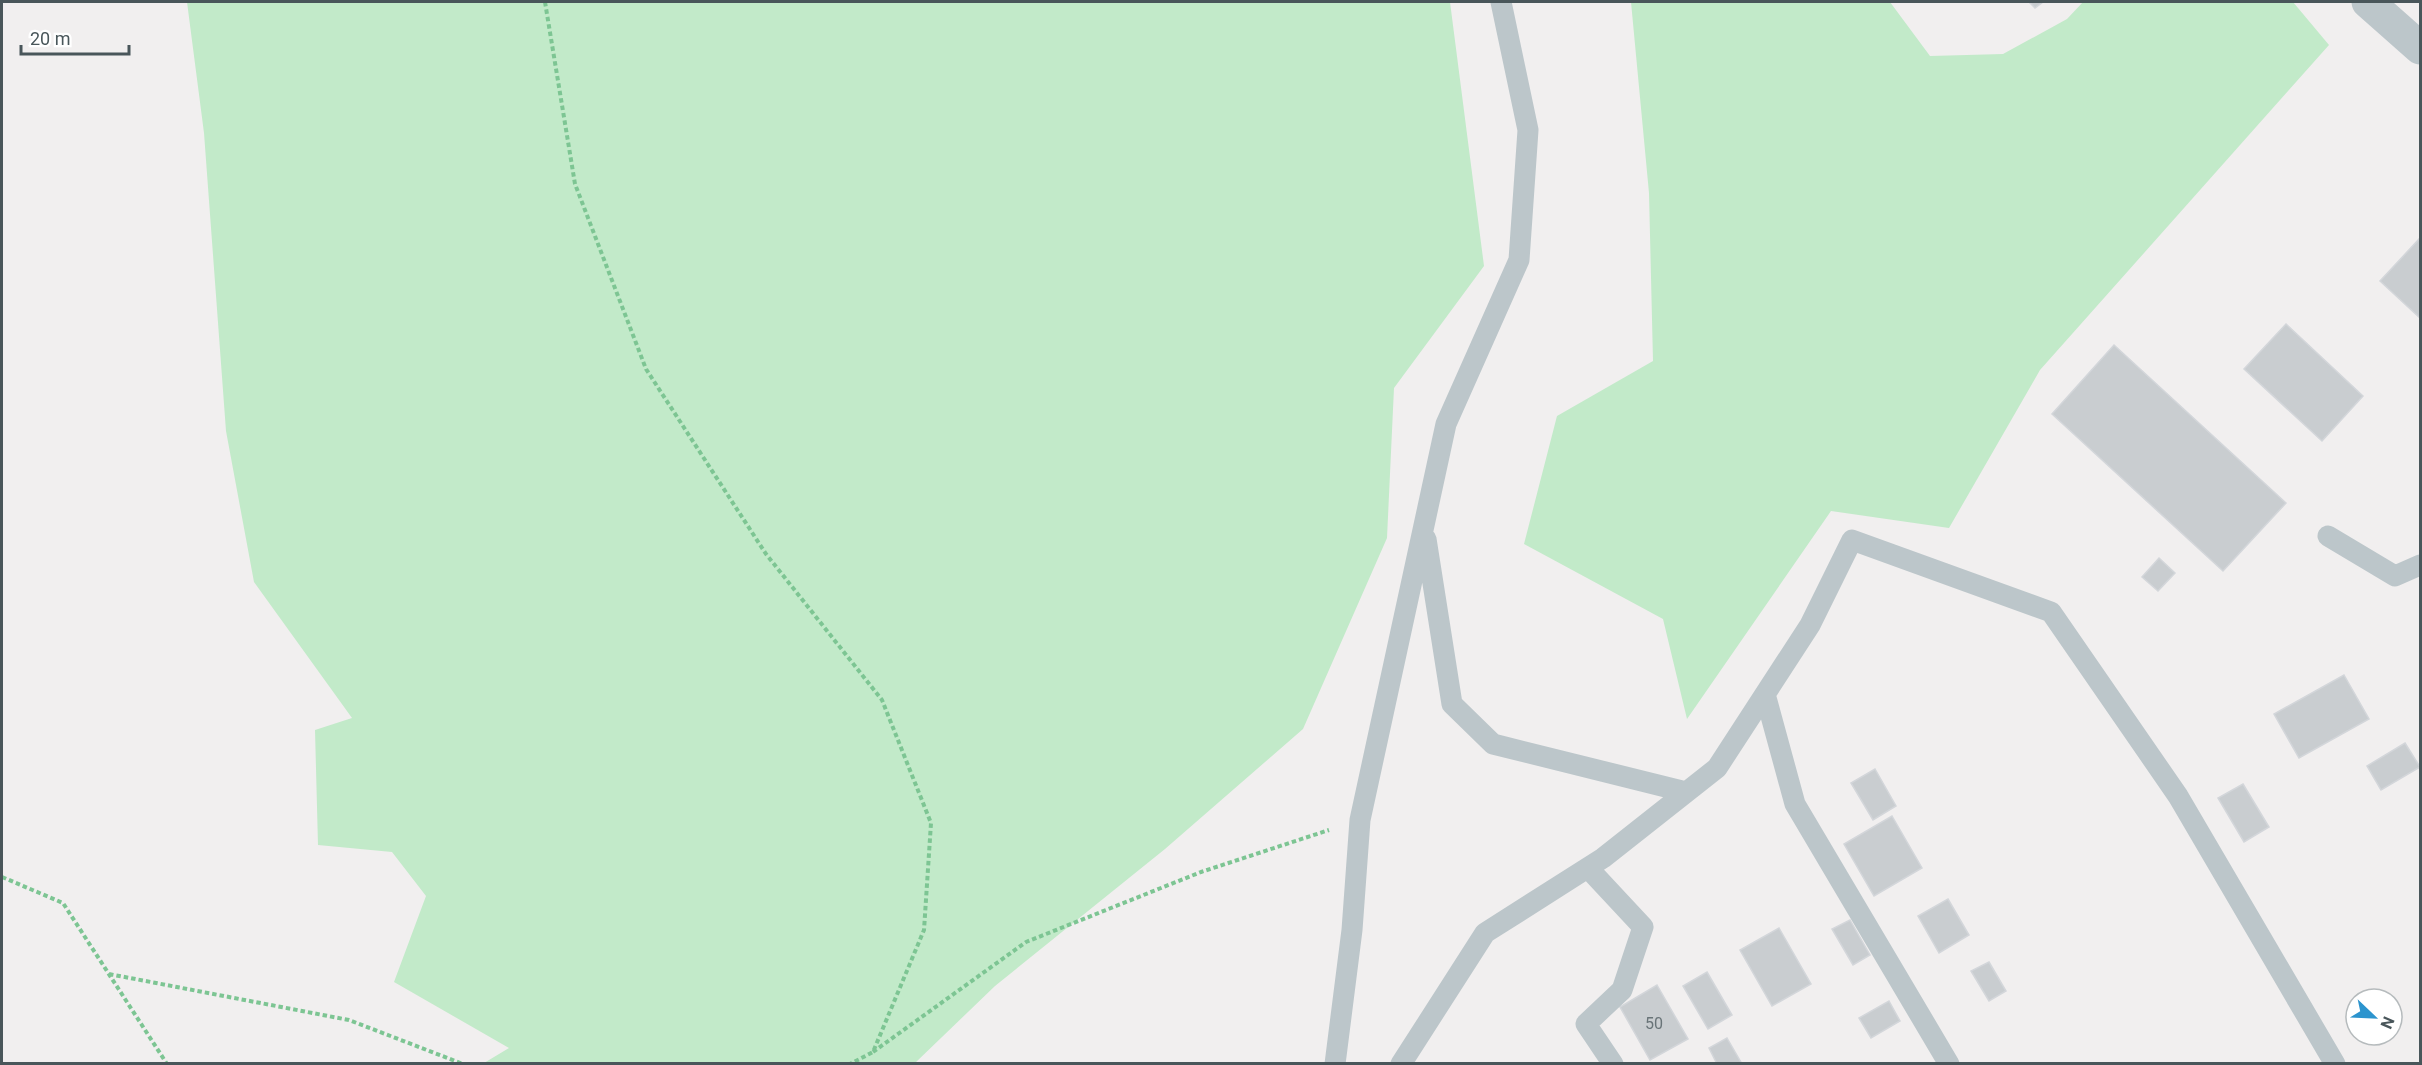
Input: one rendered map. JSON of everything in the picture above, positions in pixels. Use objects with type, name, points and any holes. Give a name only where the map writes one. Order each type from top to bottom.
[{"type":"street","points":[[2368,2],[2421,48]]},
{"type":"lane","points":[[1335,1064],[1352,930],[1360,820],[1446,424],[1520,261],[1528,130],[1501,2]]},
{"type":"lane","points":[[1424,527],[1452,704],[1493,744],[1686,792]]},
{"type":"lane","points":[[2328,536],[2395,576],[2421,565]]},
{"type":"lane","points":[[1401,1064],[1485,933],[1588,868],[1717,768],[1810,625],[1852,540],[2051,612],[2178,796],[2335,1064]]},
{"type":"lane","points":[[1765,694],[1795,804],[1949,1064]]},
{"type":"lane","points":[[1588,868],[1643,927],[1622,990],[1586,1024],[1613,1064]]},
{"type":"path","points":[[545,2],[575,184],[646,369],[766,554],[882,700],[931,823],[924,930],[873,1052]]},
{"type":"path","points":[[850,1064],[873,1052],[1026,942],[1201,872],[1360,820]]},
{"type":"path","points":[[2,877],[63,903],[167,1064]]},
{"type":"path","points":[[109,974],[349,1020],[463,1064]]},
{"type":"green space","points":[[187,2],[1450,2],[1484,266],[1394,388],[1387,538],[1303,729],[1165,849],[995,986],[915,1063],[484,1063],[509,1048],[394,982],[426,896],[392,852],[318,845],[315,730],[352,718],[254,582],[226,431],[204,133]]},
{"type":"green space","points":[[1631,2],[1890,2],[1930,56],[2003,54],[2067,19],[2083,2],[2293,2],[2329,45],[2040,370],[1949,528],[1831,511],[1687,719],[1663,619],[1524,544],[1557,416],[1653,361],[1649,193]]},
{"type":"building","points":[[2029,2],[2043,2],[2035,8]]},
{"type":"building","points":[[2420,238],[2420,318],[2380,281]]},
{"type":"building","points":[[2286,324],[2363,396],[2322,441],[2244,369]]},
{"type":"building","points":[[2114,345],[2286,503],[2223,571],[2052,414]]},
{"type":"building","points":[[2159,558],[2175,573],[2158,591],[2142,577]]},
{"type":"building","points":[[2344,675],[2369,719],[2299,758],[2274,714]]},
{"type":"building","points":[[2405,743],[2420,767],[2381,790],[2367,766]]},
{"type":"building","points":[[1875,769],[1896,806],[1873,820],[1851,783]]},
{"type":"building","points":[[2243,784],[2269,827],[2244,842],[2218,798]]},
{"type":"building","points":[[1892,816],[1922,868],[1874,896],[1844,844]]},
{"type":"building","points":[[1948,899],[1969,935],[1939,953],[1918,916]]},
{"type":"building","points":[[1850,920],[1870,955],[1853,965],[1832,929]]},
{"type":"building","points":[[1779,928],[1811,984],[1772,1006],[1740,950]]},
{"type":"building","points":[[1989,962],[2006,991],[1989,1001],[1971,971]]},
{"type":"building","points":[[1707,972],[1732,1015],[1708,1029],[1683,986]]},
{"type":"building","points":[[1657,985],[1688,1039],[1650,1060],[1620,1007]]},
{"type":"building","points":[[1889,1001],[1900,1021],[1871,1038],[1859,1018]]},
{"type":"building","points":[[1727,1038],[1742,1064],[1717,1064],[1709,1048]]}]
